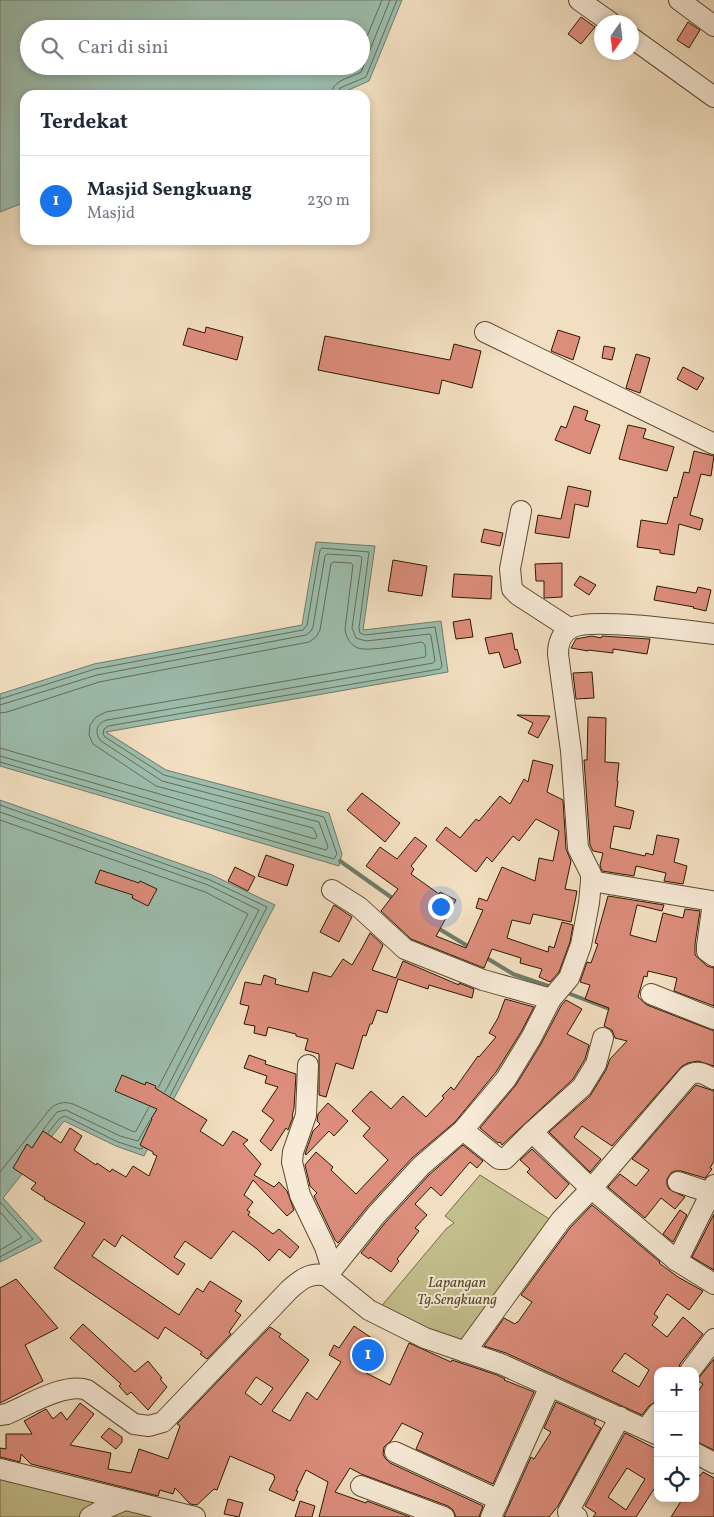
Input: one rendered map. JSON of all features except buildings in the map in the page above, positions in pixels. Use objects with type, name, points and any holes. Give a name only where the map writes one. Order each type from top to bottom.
[{"type":"street","points":[[578,0],[600,15]]},
{"type":"street","points":[[679,0],[714,26]]},
{"type":"street","points":[[639,43],[714,97]]},
{"type":"street","points":[[485,332],[714,444]]},
{"type":"street","points":[[520,511],[510,569],[512,589],[518,595],[569,628]]},
{"type":"street","points":[[0,1415],[7,1414],[65,1389],[80,1387],[134,1424],[149,1426],[163,1422],[302,1278],[330,1272],[376,1215],[420,1166],[464,1130],[506,1080],[553,996],[569,978],[581,945],[590,903],[591,874],[578,848],[572,751],[558,654],[560,641],[569,628],[579,624],[603,624],[714,634]]},
{"type":"street","points":[[591,881],[712,901],[707,951],[714,956]]},
{"type":"street","points":[[332,890],[360,907],[405,949],[483,980],[553,996]]},
{"type":"street","points":[[651,994],[714,1018]]},
{"type":"street","points":[[464,1130],[501,1159],[505,1159],[582,1087],[596,1064],[603,1038]]},
{"type":"street","points":[[308,1065],[306,1115],[293,1152],[292,1162],[300,1195],[325,1246],[330,1272],[369,1310],[424,1338],[501,1364],[652,1432]]},
{"type":"street","points":[[465,1352],[561,1220],[592,1188],[688,1076],[701,1072],[714,1079]]},
{"type":"street","points":[[532,1132],[592,1188],[677,1261],[714,1284]]},
{"type":"street","points":[[677,1261],[712,1189],[678,1182]]},
{"type":"street","points":[[693,1367],[714,1338]]},
{"type":"street","points":[[395,1452],[495,1508],[550,1386]]},
{"type":"street","points":[[570,1515],[620,1417]]},
{"type":"street","points":[[699,1455],[714,1463]]},
{"type":"street","points":[[0,1469],[195,1517]]},
{"type":"street","points":[[361,1486],[444,1517]]},
{"type":"street","points":[[90,1517],[104,1508],[125,1500]]},
{"type":"green space","name":"Lapangan Tg.Sengkuang","points":[[480,1175],[562,1227],[474,1350],[379,1309],[446,1229],[454,1223],[445,1216]]},
{"type":"green space","points":[[0,1471],[189,1517],[0,1517]]},
{"type":"water","points":[[0,0],[402,0],[369,81],[348,90],[20,90],[20,204],[0,212]]},
{"type":"water","points":[[316,542],[375,546],[363,630],[441,621],[448,672],[106,732],[166,770],[329,813],[342,854],[339,866],[0,766],[0,694],[94,664],[302,625]]},
{"type":"water","points":[[0,800],[212,875],[275,905],[144,1156],[116,1146],[64,1121],[3,1198],[42,1241],[0,1262]]},
{"type":"waterway","points":[[340,861],[395,900]]},
{"type":"waterway","points":[[436,927],[471,948]]},
{"type":"waterway","points":[[485,957],[513,974],[554,988]]},
{"type":"waterway","points":[[565,992],[612,1010]]},
{"type":"place","name":"Masjid Sengkuang","points":[[368,1355]]}]
